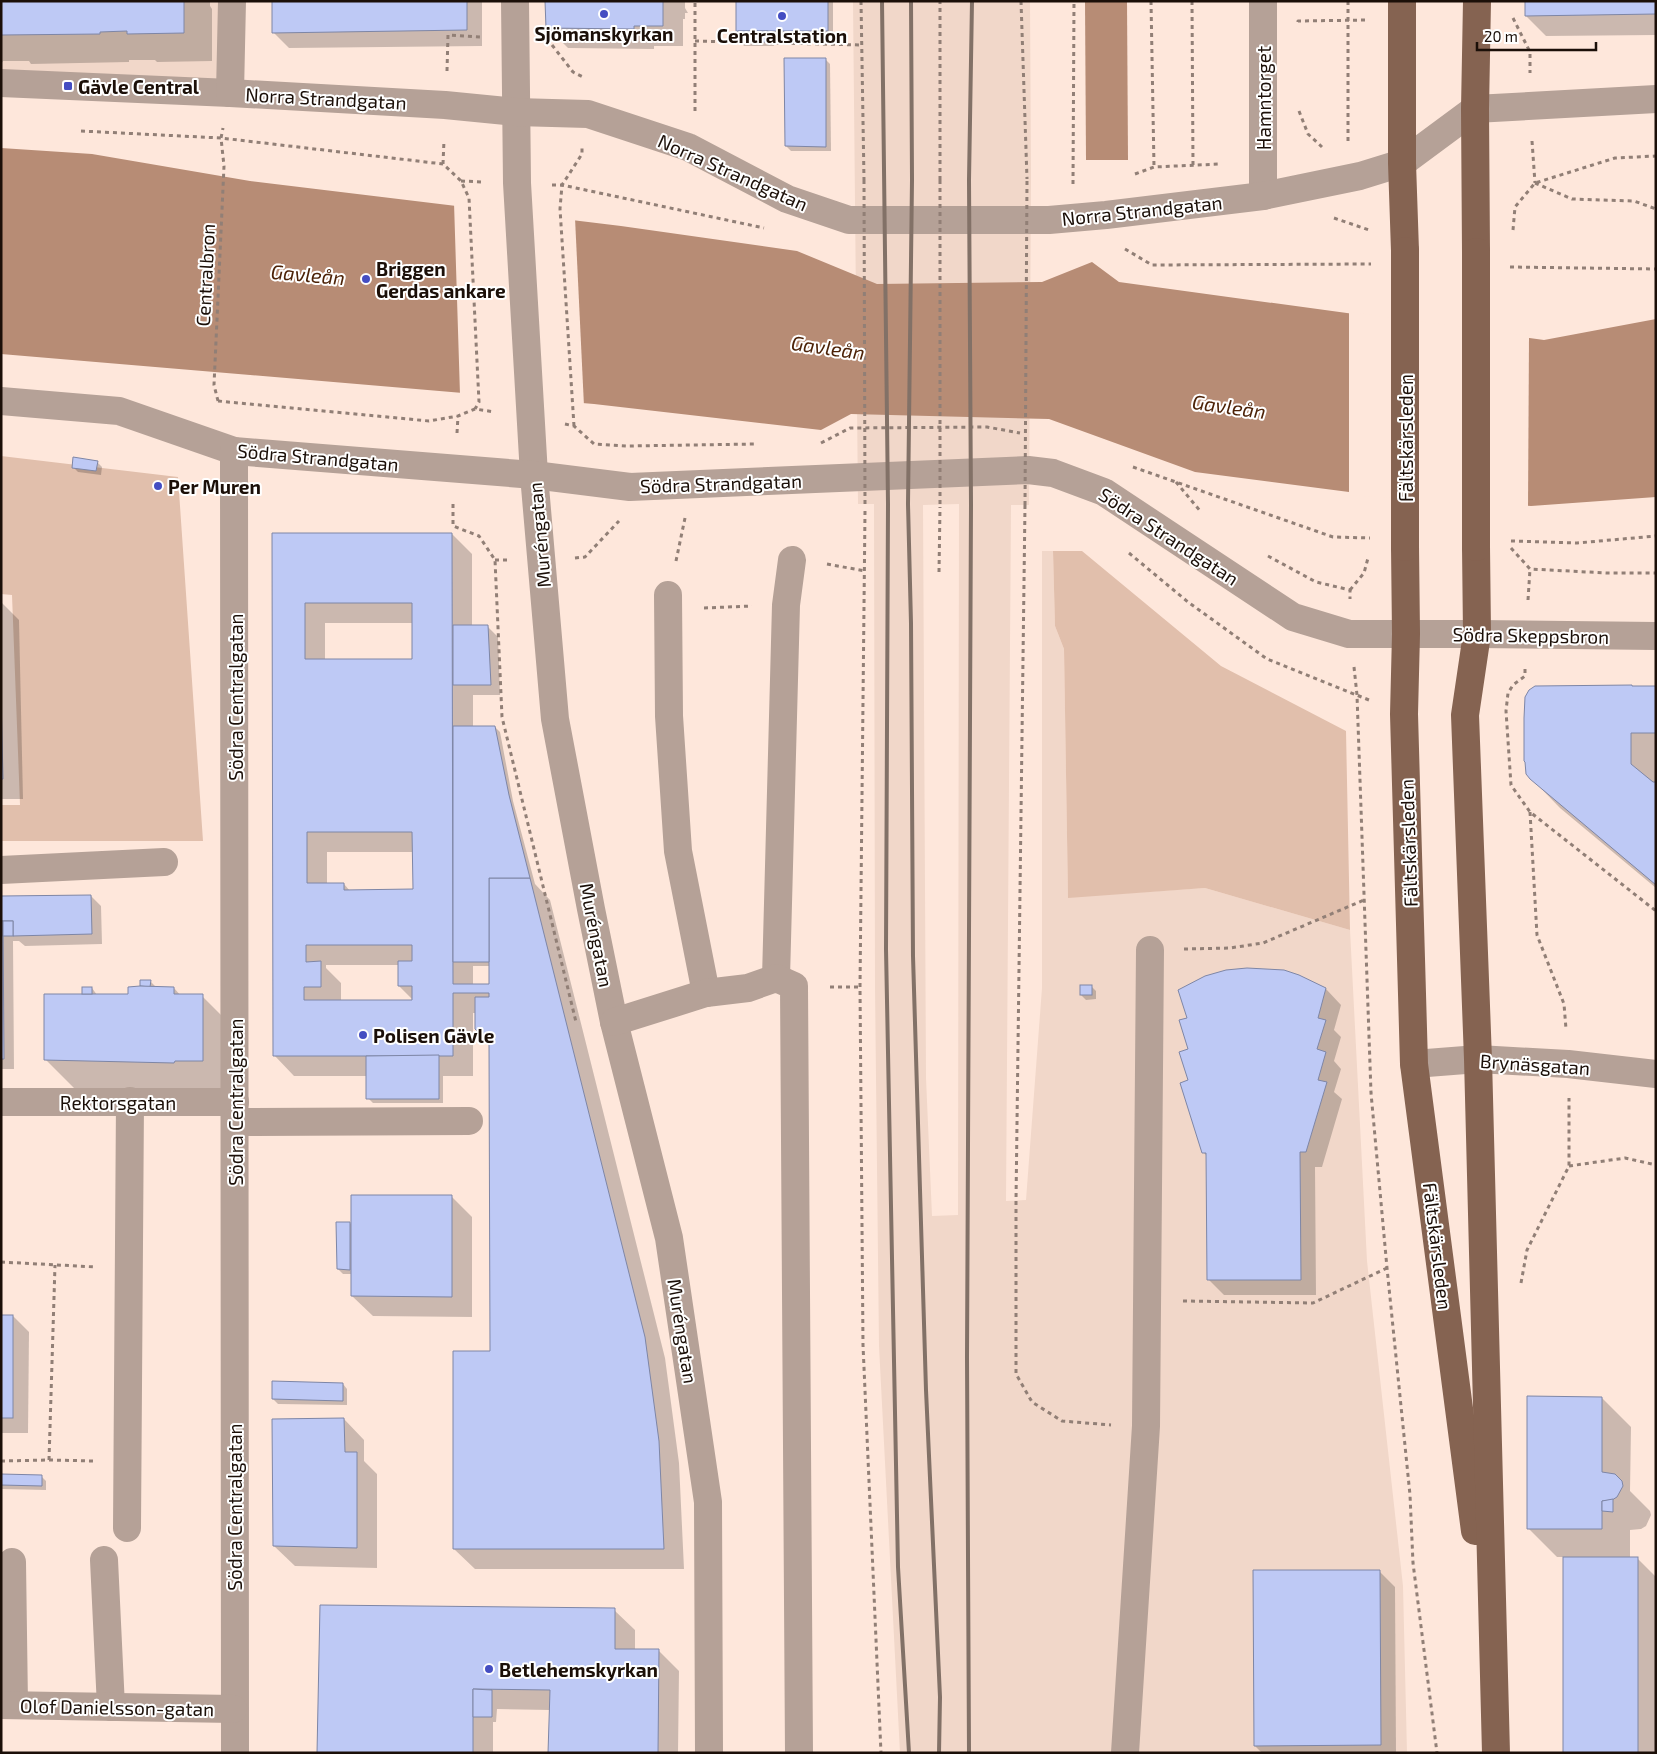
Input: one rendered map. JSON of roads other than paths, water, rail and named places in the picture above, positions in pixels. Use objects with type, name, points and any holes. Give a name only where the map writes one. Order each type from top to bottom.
[{"type":"main road","name":"Fältskärsleden","points":[[1402,1],[1402,163],[1405,252],[1406,634],[1404,714],[1414,1064],[1494,1679]]},
{"type":"main road","name":"Fältskärsleden","points":[[1478,1],[1475,108],[1477,634],[1465,715],[1478,1059],[1496,1753]]},
{"type":"street","points":[[230,93],[232,1]]},
{"type":"street","name":"Muréngatan","points":[[515,1],[519,204],[530,408],[555,719],[614,1022],[669,1238],[708,1502],[709,1753]]},
{"type":"street","name":"Hamntorget","points":[[1263,1],[1263,196]]},
{"type":"street","name":"Norra Strandgatan","points":[[1,83],[230,93],[445,105],[516,112],[588,114],[688,147],[787,199],[849,220],[1049,220],[1263,196],[1360,176],[1402,163],[1475,108]]},
{"type":"street","points":[[1475,108],[1656,99]]},
{"type":"street","name":"Södra Strandgatan","points":[[1,401],[119,411],[234,451],[534,475],[630,487],[1028,470],[1052,473],[1104,492],[1293,617],[1349,634],[1406,634]]},
{"type":"street","name":"Södra Centralgatan","points":[[234,451],[235,1753]]},
{"type":"street","points":[[776,978],[786,605],[792,560]]},
{"type":"street","points":[[668,602],[669,716],[678,851],[706,994]]},
{"type":"street","name":"Södra Skeppsbron","points":[[1406,634],[1656,636]]},
{"type":"street","points":[[1,870],[164,862]]},
{"type":"street","points":[[1125,1753],[1146,1426],[1150,950]]},
{"type":"street","points":[[614,1022],[706,994],[748,988],[776,978],[794,986],[799,1753]]},
{"type":"street","name":"Brynäsgatan","points":[[1414,1064],[1478,1059],[1568,1064],[1656,1074]]},
{"type":"street","name":"Rektorsgatan","points":[[1,1102],[130,1102],[235,1112],[469,1121]]},
{"type":"street","points":[[127,1528],[130,1102]]},
{"type":"street","points":[[104,1560],[110,1707]]},
{"type":"street","points":[[7,1705],[12,1562]]},
{"type":"street","name":"Olof Danielsson-gatan","points":[[7,1705],[234,1709]]},
{"type":"water","points":[[1085,1],[1127,1],[1128,160],[1086,160]]},
{"type":"water","name":"Gavleån","points":[[1,148],[92,154],[250,181],[621,226],[797,251],[877,284],[1042,282],[1092,262],[1119,282],[1544,340],[1656,319],[1656,497],[1531,506],[1349,492],[1195,472],[1049,419],[851,414],[821,430],[594,404],[1,354]]},
{"type":"railway","points":[[882,1],[888,504],[886,949],[898,1567],[909,1753]]},
{"type":"railway","points":[[911,1],[912,180],[908,504],[911,623],[913,956],[926,1390],[940,1697],[939,1753]]},
{"type":"railway","points":[[969,1753],[967,1358],[971,505],[969,180],[972,1]]},
{"type":"place","name":"Sjömanskyrkan","points":[[604,14]]},
{"type":"place","name":"Centralstation","points":[[782,16]]},
{"type":"place","name":"Gävle Central","points":[[68,86]]},
{"type":"place","name":"Briggen Gerdas ankare","points":[[366,279]]},
{"type":"place","name":"Per Muren","points":[[158,486]]},
{"type":"place","name":"Polisen Gävle","points":[[363,1035]]},
{"type":"place","name":"Betlehemskyrkan","points":[[489,1669]]}]
